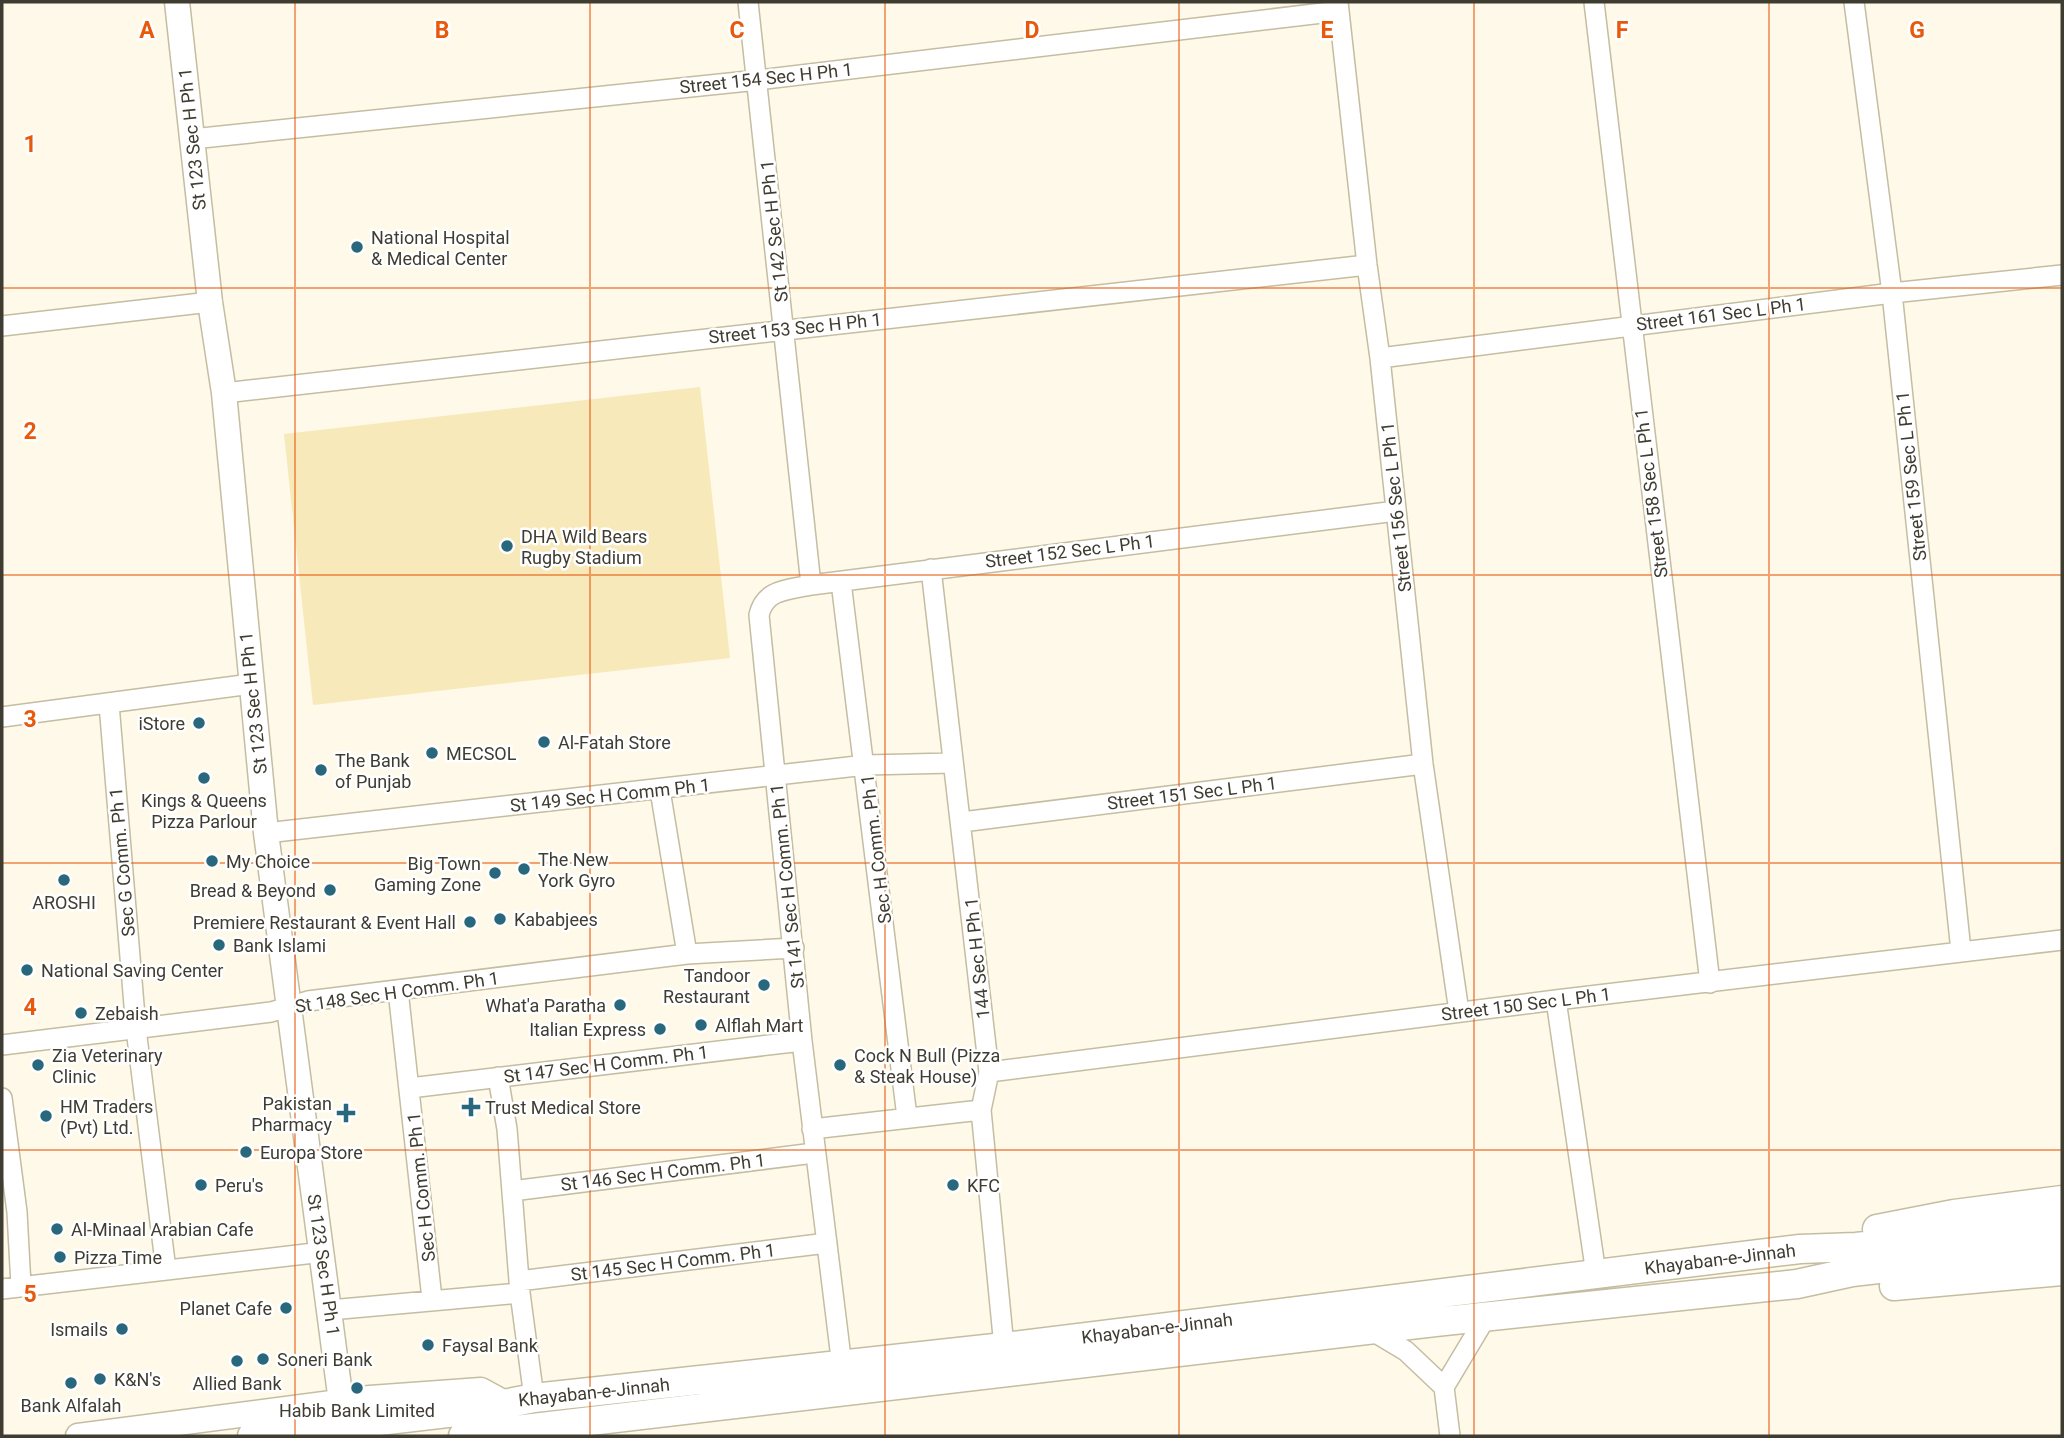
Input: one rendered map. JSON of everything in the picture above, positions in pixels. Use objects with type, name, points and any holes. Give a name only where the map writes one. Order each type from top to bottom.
[{"type":"main road","points":[[1800,1249],[1853,1234],[1928,1219],[2062,1200]]},
{"type":"main road","name":"Khayaban-e-Jinnah","points":[[252,1436],[473,1410],[534,1398],[1004,1347],[1800,1249],[1856,1247],[2062,1226]]},
{"type":"main road","name":"Khayaban-e-Jinnah","points":[[480,1435],[1371,1330],[1797,1284],[1852,1272],[2062,1248]]},
{"type":"main road","points":[[1797,1284],[1851,1289],[2062,1271]]},
{"type":"street","name":"St 123 Sec H Ph 1","points":[[177,2],[210,302],[224,393],[267,833],[341,1402]]},
{"type":"street","name":"St 142 Sec H Ph 1","points":[[748,2],[811,585]]},
{"type":"street","name":"Street 158 Sec L Ph 1","points":[[1594,2],[1710,984]]},
{"type":"street","name":"Street 159 Sec L Ph 1","points":[[1854,2],[1892,293],[1961,951]]},
{"type":"street","name":"Street 154 Sec H Ph 1","points":[[192,139],[758,80],[1338,6]]},
{"type":"street","name":"Street 156 Sec L Ph 1","points":[[1338,6],[1380,358],[1423,764],[1459,1012]]},
{"type":"street","name":"Street 153 Sec H Ph 1","points":[[224,393],[1367,265]]},
{"type":"street","name":"Street 161 Sec L Ph 1","points":[[1380,358],[1892,293],[2062,275]]},
{"type":"street","points":[[2,326],[210,302]]},
{"type":"street","name":"Street 152 Sec L Ph 1","points":[[759,615],[761,603],[770,594],[811,585],[1396,511]]},
{"type":"street","name":"144 Sec H Ph 1","points":[[930,569],[989,1072],[981,1110],[1004,1347]]},
{"type":"street","name":"Sec H Comm. Ph 1","points":[[841,582],[866,765],[907,1117]]},
{"type":"street","name":"St 141 Sec H Comm. Ph 1","points":[[759,615],[814,1153],[842,1366]]},
{"type":"street","points":[[2,717],[251,684]]},
{"type":"street","name":"Sec G Comm. Ph 1","points":[[108,704],[136,1029],[166,1270]]},
{"type":"street","name":"St 149 Sec H Comm Ph 1","points":[[267,833],[775,778],[866,765],[953,763]]},
{"type":"street","name":"Street 151 Sec L Ph 1","points":[[961,822],[1423,764]]},
{"type":"street","points":[[660,790],[687,954]]},
{"type":"street","name":"Street 150 Sec L Ph 1","points":[[989,1072],[1556,1000],[1710,984],[2062,940]]},
{"type":"street","name":"St 148 Sec H Comm. Ph 1","points":[[2,1045],[271,1012],[308,1001],[687,954],[794,948]]},
{"type":"street","name":"Sec H Comm. Ph 1","points":[[398,990],[432,1299]]},
{"type":"street","points":[[1556,1000],[1596,1274]]},
{"type":"street","name":"St 147 Sec H Comm. Ph 1","points":[[410,1088],[802,1041]]},
{"type":"street","points":[[498,1077],[512,1191],[519,1287],[534,1398]]},
{"type":"street","points":[[2,1098],[17,1212],[11,1287],[323,1252]]},
{"type":"street","points":[[812,1129],[981,1110]]},
{"type":"street","name":"St 146 Sec H Comm. Ph 1","points":[[512,1191],[814,1153]]},
{"type":"street","name":"St 145 Sec H Comm. Ph 1","points":[[330,1310],[432,1299],[827,1243]]},
{"type":"street","points":[[1450,1436],[1444,1387],[1486,1317]]},
{"type":"street","points":[[1371,1330],[1406,1351],[1444,1387]]},
{"type":"street","points":[[78,1436],[341,1402],[481,1390],[503,1402]]},
{"type":"shaded area","name":"DHA Wild Bears Rugby Stadium","points":[[700,387],[730,658],[313,705],[284,434]]},
{"type":"place","name":"National Hospital & Medical Center","points":[[357,247]]},
{"type":"place","name":"DHA Wild Bears Rugby Stadium","points":[[507,546]]},
{"type":"place","name":"iStore","points":[[199,723]]},
{"type":"place","name":"Al-Fatah Store","points":[[544,742]]},
{"type":"place","name":"MECSOL","points":[[432,753]]},
{"type":"place","name":"The Bank of Punjab","points":[[321,770]]},
{"type":"place","name":"Kings & Queens Pizza Parlour","points":[[204,778]]},
{"type":"place","name":"My Choice","points":[[212,861]]},
{"type":"place","name":"The New York Gyro","points":[[524,869]]},
{"type":"place","name":"Big Town Gaming Zone","points":[[495,873]]},
{"type":"place","name":"AROSHI","points":[[64,880]]},
{"type":"place","name":"Bread & Beyond","points":[[330,890]]},
{"type":"place","name":"Kababjees","points":[[500,919]]},
{"type":"place","name":"Premiere Restaurant & Event Hall","points":[[470,922]]},
{"type":"place","name":"Bank Islami","points":[[219,945]]},
{"type":"place","name":"National Saving Center","points":[[27,970]]},
{"type":"place","name":"Tandoor Restaurant","points":[[764,985]]},
{"type":"place","name":"What'a Paratha","points":[[620,1005]]},
{"type":"place","name":"Zebaish","points":[[81,1013]]},
{"type":"place","name":"Alflah Mart","points":[[701,1025]]},
{"type":"place","name":"Italian Express","points":[[660,1029]]},
{"type":"place","name":"Zia Veterinary Clinic","points":[[38,1065]]},
{"type":"place","name":"Cock N Bull (Pizza & Steak House)","points":[[840,1065]]},
{"type":"place","name":"Trust Medical Store","points":[[471,1107]]},
{"type":"place","name":"Pakistan Pharmacy","points":[[346,1113]]},
{"type":"place","name":"HM Traders (Pvt) Ltd.","points":[[46,1116]]},
{"type":"place","name":"Europa Store","points":[[246,1152]]},
{"type":"place","name":"Peru's","points":[[201,1185]]},
{"type":"place","name":"KFC","points":[[953,1185]]},
{"type":"place","name":"Al-Minaal Arabian Cafe","points":[[57,1229]]},
{"type":"place","name":"Pizza Time","points":[[60,1257]]},
{"type":"place","name":"Planet Cafe","points":[[286,1308]]},
{"type":"place","name":"Ismails","points":[[122,1329]]},
{"type":"place","name":"Faysal Bank","points":[[428,1345]]},
{"type":"place","name":"Soneri Bank","points":[[263,1359]]},
{"type":"place","name":"Allied Bank","points":[[237,1361]]},
{"type":"place","name":"K&N's","points":[[100,1379]]},
{"type":"place","name":"Bank Alfalah","points":[[71,1383]]},
{"type":"place","name":"Habib Bank Limited","points":[[357,1388]]}]
